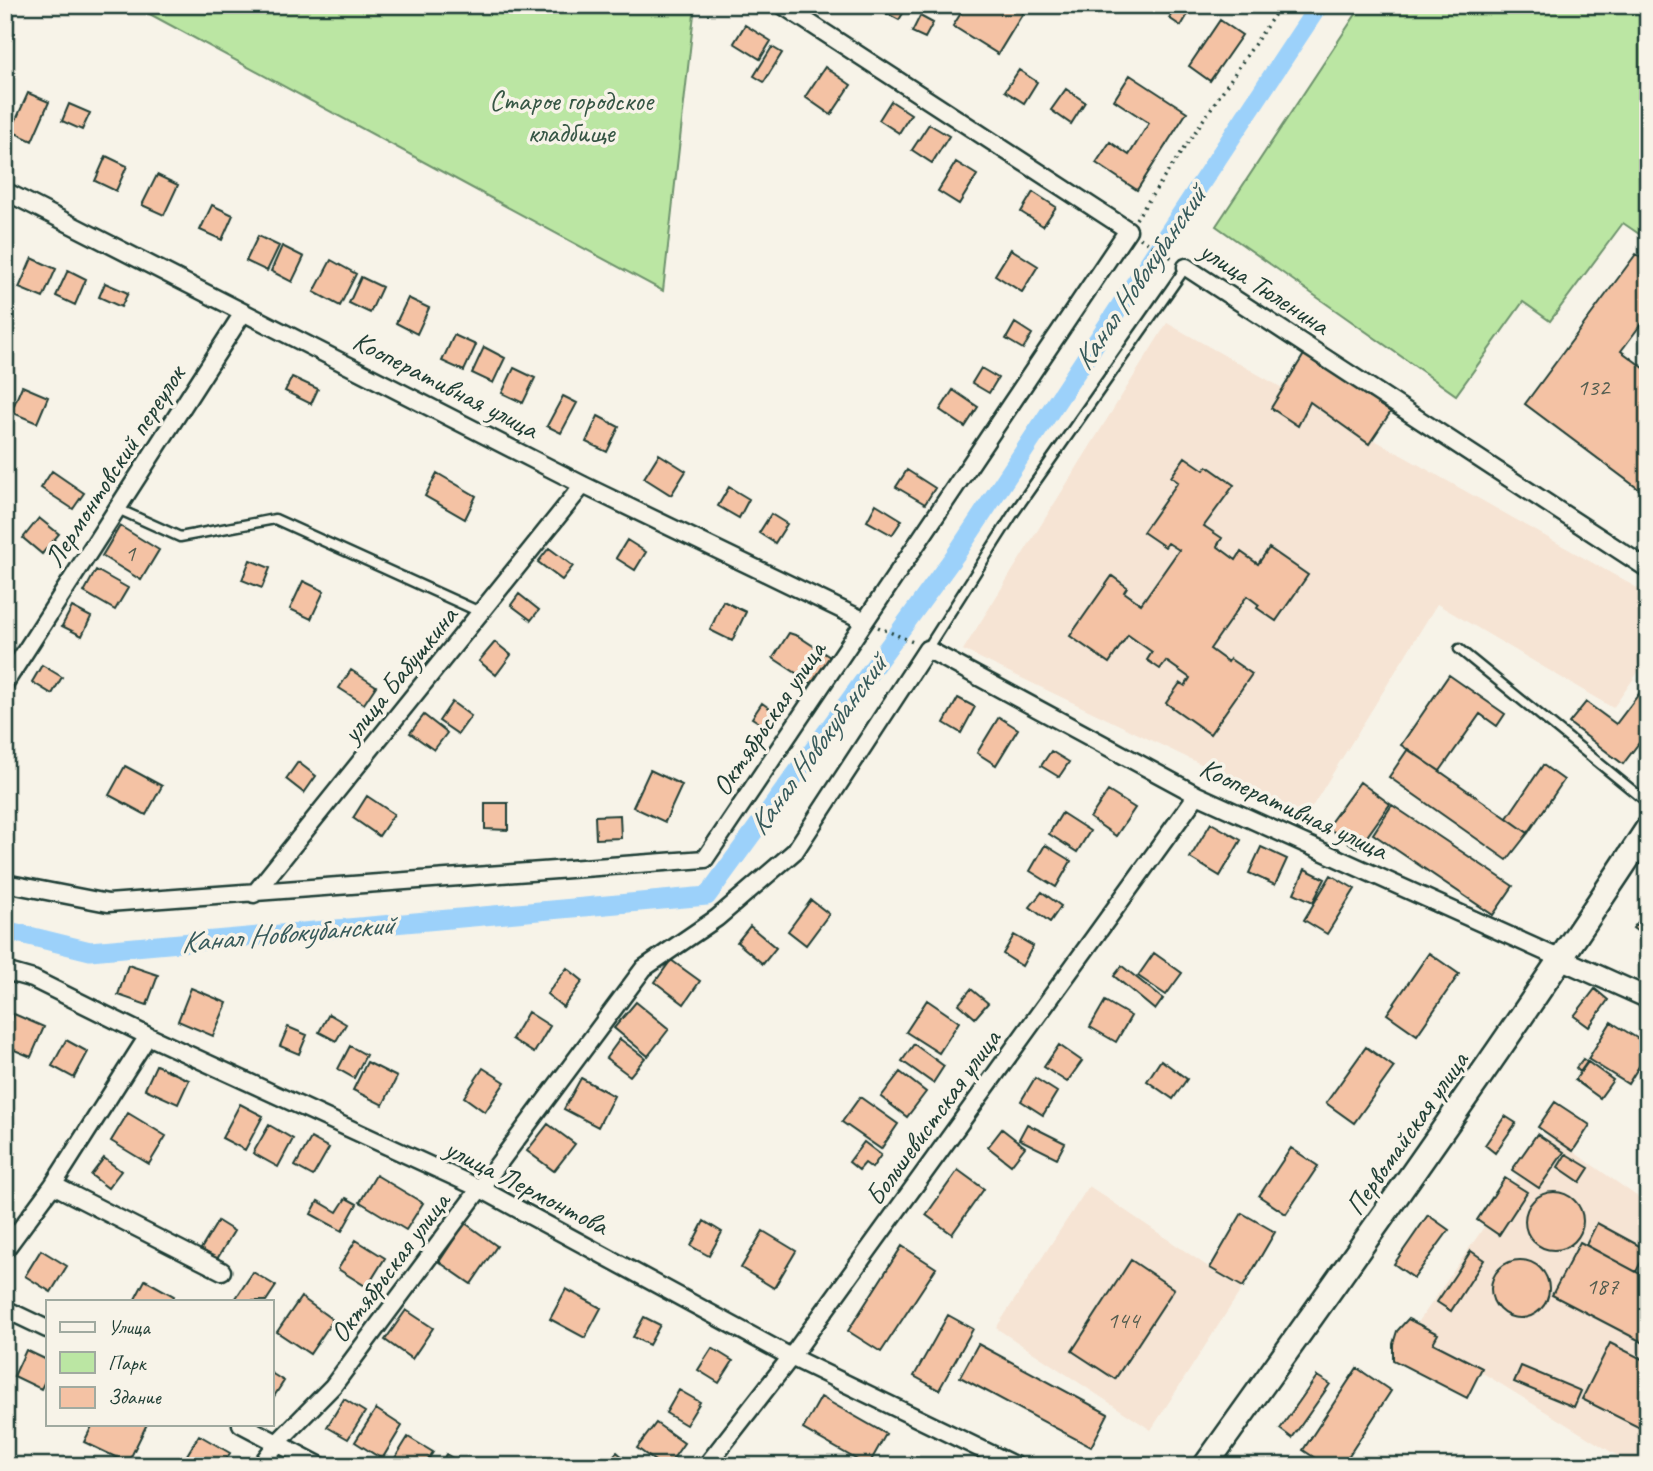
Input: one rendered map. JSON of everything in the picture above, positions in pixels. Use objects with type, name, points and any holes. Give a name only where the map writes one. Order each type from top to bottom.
[{"type":"main road","name":"Первомайская улица","points":[[1205,1466],[1417,1170],[1648,828]]},
{"type":"street","points":[[782,5],[1128,230]]},
{"type":"street","name":"Кооперативная улица","points":[[5,191],[583,485],[864,621]]},
{"type":"street","name":"Октябрьская улица","points":[[254,894],[705,859],[1128,230]]},
{"type":"street","name":"улица Тюленина","points":[[1186,267],[1648,569]]},
{"type":"street","name":"Лермонтовский переулок","points":[[5,683],[243,313]]},
{"type":"street","name":"улица Бабушкина","points":[[254,894],[583,485]]},
{"type":"street","name":"Октябрьская улица","points":[[260,1466],[278,1442],[333,1386],[644,968],[717,918],[795,851],[928,649]]},
{"type":"street","name":"Кооперативная улица","points":[[928,649],[1197,795],[1648,998]]},
{"type":"street","name":"Большевистская улица","points":[[706,1466],[791,1357],[1197,795]]},
{"type":"street","points":[[5,883],[108,903],[254,894]]},
{"type":"street","name":"улица Лермонтова","points":[[5,971],[33,979],[148,1036],[481,1189],[791,1357],[1016,1466]]},
{"type":"street","points":[[5,1250],[53,1185],[148,1036]]},
{"type":"street","points":[[53,1185],[222,1270]]},
{"type":"street","points":[[5,1309],[46,1329]]},
{"type":"street","points":[[245,1426],[321,1466]]},
{"type":"lane","points":[[928,649],[1013,513],[1186,267]]},
{"type":"lane","points":[[118,509],[180,537],[275,519],[482,613]]},
{"type":"lane","points":[[1459,649],[1648,803]]},
{"type":"path","points":[[1128,230],[1281,5]]},
{"type":"path","name":"улица Тюленина","points":[[1128,230],[1186,267]]},
{"type":"path","points":[[864,621],[928,649]]},
{"type":"shaded area","points":[[1167,323],[1648,594],[1648,658],[1613,708],[1437,604],[1307,815],[963,650]]},
{"type":"shaded area","points":[[1548,1134],[1648,1204],[1648,1443],[1634,1466],[1413,1330]]},
{"type":"shaded area","points":[[1089,1186],[1210,1268],[1243,1287],[1151,1430],[996,1328]]},
{"type":"green space","name":"Старое городское кладбище","points":[[133,5],[695,5],[663,291]]},
{"type":"green space","points":[[1362,5],[1648,5],[1648,240],[1623,223],[1550,321],[1523,302],[1456,395],[1216,226]]},
{"type":"building","points":[[883,5],[908,5],[899,20],[880,10]]},
{"type":"building","points":[[966,5],[1028,5],[998,54],[953,26]]},
{"type":"building","points":[[1177,5],[1191,9],[1181,26],[1169,18]]},
{"type":"building","points":[[920,16],[933,23],[925,38],[912,32]]},
{"type":"building","points":[[1220,20],[1242,35],[1210,81],[1189,66]]},
{"type":"building","points":[[745,25],[771,41],[760,59],[734,43]]},
{"type":"building","points":[[772,47],[782,53],[764,82],[754,76]]},
{"type":"building","points":[[825,67],[851,85],[831,115],[805,97]]},
{"type":"building","points":[[1019,70],[1037,82],[1024,103],[1005,91]]},
{"type":"building","points":[[1130,75],[1187,112],[1137,190],[1096,163],[1110,142],[1129,155],[1149,123],[1114,100]]},
{"type":"building","points":[[1066,89],[1085,102],[1071,124],[1051,110]]},
{"type":"building","points":[[28,93],[49,102],[32,141],[11,131]]},
{"type":"building","points":[[891,101],[911,114],[899,133],[879,120]]},
{"type":"building","points":[[69,104],[90,113],[82,130],[62,121]]},
{"type":"building","points":[[929,124],[949,136],[932,163],[912,150]]},
{"type":"building","points":[[106,156],[127,166],[116,191],[95,181]]},
{"type":"building","points":[[956,162],[977,175],[959,204],[938,191]]},
{"type":"building","points":[[157,175],[178,185],[164,215],[142,205]]},
{"type":"building","points":[[1033,192],[1056,207],[1043,226],[1021,212]]},
{"type":"building","points":[[212,205],[233,215],[222,240],[200,230]]},
{"type":"building","points":[[258,236],[279,246],[267,271],[246,261]]},
{"type":"building","points":[[282,246],[304,257],[292,282],[271,271]]},
{"type":"building","points":[[1011,249],[1038,266],[1022,292],[995,275]]},
{"type":"building","points":[[1636,254],[1648,262],[1648,315],[1621,351],[1648,371],[1648,480],[1640,490],[1525,404]]},
{"type":"building","points":[[32,258],[56,269],[43,298],[19,288]]},
{"type":"building","points":[[331,260],[356,274],[340,306],[314,292]]},
{"type":"building","points":[[68,270],[86,279],[75,305],[56,296]]},
{"type":"building","points":[[361,277],[382,287],[370,313],[349,303]]},
{"type":"building","points":[[105,283],[128,293],[121,307],[99,297]]},
{"type":"building","points":[[408,298],[429,308],[417,334],[396,323]]},
{"type":"building","points":[[1015,323],[1032,334],[1023,349],[1006,339]]},
{"type":"building","points":[[454,335],[476,345],[464,371],[442,361]]},
{"type":"building","points":[[484,347],[505,358],[493,383],[472,373]]},
{"type":"building","points":[[1308,348],[1394,407],[1369,444],[1310,402],[1298,426],[1271,408]]},
{"type":"building","points":[[514,368],[535,378],[523,403],[502,393]]},
{"type":"building","points":[[981,368],[998,378],[989,393],[972,383]]},
{"type":"building","points":[[292,377],[318,389],[311,404],[285,391]]},
{"type":"building","points":[[22,386],[48,397],[37,423],[11,412]]},
{"type":"building","points":[[953,390],[978,407],[965,427],[940,410]]},
{"type":"building","points":[[563,396],[577,403],[561,433],[547,426]]},
{"type":"building","points":[[598,416],[619,427],[607,452],[586,442]]},
{"type":"building","points":[[659,454],[686,471],[671,495],[644,478]]},
{"type":"building","points":[[1185,457],[1204,470],[1207,466],[1234,485],[1204,526],[1222,538],[1217,546],[1236,560],[1241,552],[1258,564],[1269,548],[1308,575],[1276,621],[1257,608],[1259,605],[1247,596],[1210,649],[1252,674],[1210,734],[1166,703],[1180,683],[1185,686],[1190,678],[1166,661],[1160,669],[1147,660],[1152,652],[1128,635],[1109,663],[1070,636],[1112,576],[1127,587],[1124,592],[1141,604],[1179,550],[1168,543],[1165,547],[1143,532],[1178,482],[1171,477]]},
{"type":"building","points":[[907,470],[935,488],[925,504],[896,487]]},
{"type":"building","points":[[52,471],[84,493],[73,509],[41,488]]},
{"type":"building","points":[[437,473],[476,496],[465,519],[425,496]]},
{"type":"building","points":[[729,487],[749,499],[739,518],[718,506]]},
{"type":"building","points":[[876,504],[902,520],[892,535],[867,521]]},
{"type":"building","points":[[771,514],[787,524],[775,543],[759,533]]},
{"type":"building","points":[[39,518],[59,534],[42,554],[23,538]]},
{"type":"building","points":[[120,526],[159,550],[141,580],[102,556]]},
{"type":"building","points":[[627,540],[646,552],[635,570],[616,558]]},
{"type":"building","points":[[549,548],[573,566],[562,580],[538,562]]},
{"type":"building","points":[[250,560],[270,568],[262,588],[242,580]]},
{"type":"building","points":[[96,570],[128,588],[115,610],[84,592]]},
{"type":"building","points":[[303,581],[324,591],[311,619],[290,609]]},
{"type":"building","points":[[519,594],[539,610],[531,620],[511,605]]},
{"type":"building","points":[[723,601],[746,612],[732,641],[710,630]]},
{"type":"building","points":[[72,607],[91,617],[82,636],[62,626]]},
{"type":"building","points":[[789,633],[833,659],[816,686],[773,658]]},
{"type":"building","points":[[495,642],[511,655],[496,675],[479,661]]},
{"type":"building","points":[[42,665],[62,677],[52,694],[32,682]]},
{"type":"building","points":[[351,670],[376,686],[364,704],[339,688]]},
{"type":"building","points":[[1449,675],[1505,714],[1497,726],[1480,714],[1440,771],[1401,745]]},
{"type":"building","points":[[1648,682],[1648,731],[1623,764],[1569,723],[1586,702],[1616,724]]},
{"type":"building","points":[[958,698],[975,707],[961,733],[944,723]]},
{"type":"building","points":[[452,702],[471,716],[458,734],[439,721]]},
{"type":"building","points":[[762,703],[776,713],[766,727],[752,718]]},
{"type":"building","points":[[424,715],[447,733],[434,750],[410,733]]},
{"type":"building","points":[[999,717],[1018,729],[996,765],[977,753]]},
{"type":"building","points":[[1408,749],[1528,833],[1507,860],[1389,777]]},
{"type":"building","points":[[1051,751],[1069,762],[1059,777],[1041,766]]},
{"type":"building","points":[[298,762],[316,776],[304,793],[286,779]]},
{"type":"building","points":[[1543,765],[1564,780],[1528,833],[1507,818]]},
{"type":"building","points":[[125,766],[162,786],[146,815],[109,795]]},
{"type":"building","points":[[650,770],[682,785],[665,822],[633,807]]},
{"type":"building","points":[[1360,782],[1390,804],[1358,849],[1327,827]]},
{"type":"building","points":[[1108,791],[1135,808],[1116,836],[1090,818]]},
{"type":"building","points":[[367,796],[394,814],[379,836],[353,818]]},
{"type":"building","points":[[485,803],[508,803],[508,830],[485,829]]},
{"type":"building","points":[[1392,805],[1513,886],[1493,915],[1373,834]]},
{"type":"building","points":[[1062,813],[1090,831],[1077,852],[1049,834]]},
{"type":"building","points":[[620,815],[621,838],[596,839],[595,816]]},
{"type":"building","points":[[1211,823],[1241,840],[1220,876],[1190,858]]},
{"type":"building","points":[[1045,845],[1071,861],[1056,887],[1030,871]]},
{"type":"building","points":[[1261,847],[1287,859],[1275,885],[1249,873]]},
{"type":"building","points":[[1305,869],[1325,879],[1313,902],[1294,893]]},
{"type":"building","points":[[1331,875],[1355,889],[1327,934],[1304,920]]},
{"type":"building","points":[[1042,892],[1061,906],[1050,922],[1030,907]]},
{"type":"building","points":[[811,900],[829,914],[806,945],[788,931]]},
{"type":"building","points":[[1648,910],[1648,939],[1633,928]]},
{"type":"building","points":[[750,926],[776,948],[763,964],[737,942]]},
{"type":"building","points":[[1014,935],[1033,946],[1022,966],[1003,954]]},
{"type":"building","points":[[1154,953],[1182,973],[1166,995],[1138,976]]},
{"type":"building","points":[[1429,953],[1459,974],[1417,1035],[1387,1014]]},
{"type":"building","points":[[671,960],[700,981],[684,1004],[655,982]]},
{"type":"building","points":[[128,965],[158,975],[147,1005],[118,995]]},
{"type":"building","points":[[1122,966],[1163,999],[1155,1010],[1114,976]]},
{"type":"building","points":[[567,968],[583,981],[563,1007],[547,994]]},
{"type":"building","points":[[191,988],[227,1003],[213,1036],[178,1021]]},
{"type":"building","points":[[971,989],[988,1003],[975,1018],[959,1004]]},
{"type":"building","points":[[1595,989],[1608,1000],[1589,1027],[1574,1016]]},
{"type":"building","points":[[927,1000],[959,1022],[939,1053],[906,1032]]},
{"type":"building","points":[[1105,1001],[1131,1016],[1116,1042],[1090,1027]]},
{"type":"building","points":[[636,1002],[669,1029],[648,1056],[614,1028]]},
{"type":"building","points":[[528,1012],[550,1026],[534,1053],[512,1039]]},
{"type":"building","points":[[14,1014],[44,1027],[31,1057],[5,1046],[5,1034]]},
{"type":"building","points":[[329,1014],[346,1024],[336,1041],[319,1032]]},
{"type":"building","points":[[1611,1022],[1648,1045],[1648,1052],[1628,1084],[1588,1059]]},
{"type":"building","points":[[288,1027],[307,1035],[299,1054],[280,1046]]},
{"type":"building","points":[[620,1039],[645,1058],[630,1076],[606,1058]]},
{"type":"building","points":[[66,1040],[88,1052],[74,1078],[52,1066]]},
{"type":"building","points":[[914,1044],[944,1066],[933,1083],[902,1061]]},
{"type":"building","points":[[1059,1045],[1082,1061],[1067,1082],[1044,1067]]},
{"type":"building","points":[[350,1046],[366,1055],[354,1078],[338,1069]]},
{"type":"building","points":[[1366,1047],[1394,1067],[1354,1123],[1326,1103]]},
{"type":"building","points":[[1583,1059],[1587,1062],[1580,1072],[1576,1068]]},
{"type":"building","points":[[1161,1060],[1187,1079],[1173,1099],[1147,1081]]},
{"type":"building","points":[[367,1062],[397,1077],[383,1105],[353,1090]]},
{"type":"building","points":[[1588,1062],[1613,1080],[1600,1098],[1575,1080]]},
{"type":"building","points":[[156,1065],[189,1080],[178,1104],[145,1089]]},
{"type":"building","points":[[483,1068],[505,1082],[485,1112],[464,1097]]},
{"type":"building","points":[[900,1072],[926,1092],[907,1117],[881,1097]]},
{"type":"building","points":[[581,1078],[614,1096],[598,1127],[564,1109]]},
{"type":"building","points":[[1035,1078],[1057,1092],[1043,1115],[1021,1101]]},
{"type":"building","points":[[860,1097],[898,1124],[881,1149],[842,1122]]},
{"type":"building","points":[[1555,1102],[1590,1125],[1573,1151],[1538,1127]]},
{"type":"building","points":[[240,1104],[263,1116],[245,1150],[222,1138]]},
{"type":"building","points":[[128,1113],[166,1136],[149,1164],[111,1141]]},
{"type":"building","points":[[1505,1116],[1516,1123],[1495,1153],[1485,1145]]},
{"type":"building","points":[[548,1124],[575,1144],[554,1171],[527,1151]]},
{"type":"building","points":[[1027,1124],[1065,1143],[1057,1158],[1019,1139]]},
{"type":"building","points":[[269,1125],[293,1139],[278,1167],[253,1153]]},
{"type":"building","points":[[1002,1129],[1025,1147],[1011,1165],[988,1147]]},
{"type":"building","points":[[1537,1134],[1564,1152],[1539,1188],[1512,1170]]},
{"type":"building","points":[[311,1138],[329,1148],[313,1176],[295,1166]]},
{"type":"building","points":[[864,1142],[881,1155],[872,1168],[865,1163],[859,1170],[849,1162]]},
{"type":"building","points":[[1291,1148],[1318,1166],[1286,1214],[1259,1196]]},
{"type":"building","points":[[1566,1154],[1589,1168],[1580,1182],[1558,1167]]},
{"type":"building","points":[[104,1158],[121,1171],[108,1188],[91,1175]]},
{"type":"building","points":[[958,1170],[984,1189],[952,1234],[926,1215]]},
{"type":"building","points":[[376,1175],[423,1203],[406,1230],[360,1202]]},
{"type":"building","points":[[1505,1178],[1527,1192],[1499,1235],[1477,1220]]},
{"type":"building","points":[[1554,1192],[1570,1197],[1578,1205],[1583,1221],[1578,1237],[1570,1245],[1554,1250],[1538,1245],[1530,1237],[1525,1221],[1530,1205],[1538,1197]]},
{"type":"building","points":[[346,1198],[357,1204],[342,1231],[311,1214],[318,1201],[337,1212]]},
{"type":"building","points":[[1242,1213],[1275,1232],[1243,1287],[1210,1268]]},
{"type":"building","points":[[1428,1215],[1449,1230],[1414,1278],[1394,1264]]},
{"type":"building","points":[[218,1221],[234,1231],[217,1259],[201,1249]]},
{"type":"building","points":[[704,1221],[722,1232],[709,1256],[691,1246]]},
{"type":"building","points":[[465,1223],[497,1246],[471,1284],[439,1262]]},
{"type":"building","points":[[1597,1223],[1647,1250],[1636,1272],[1586,1245]]},
{"type":"building","points":[[763,1231],[796,1251],[774,1288],[741,1268]]},
{"type":"building","points":[[356,1240],[385,1258],[367,1287],[338,1269]]},
{"type":"building","points":[[1580,1242],[1648,1278],[1648,1345],[1552,1295]]},
{"type":"building","points":[[902,1246],[936,1268],[881,1352],[848,1331]]},
{"type":"building","points":[[41,1250],[67,1266],[51,1292],[25,1276]]},
{"type":"building","points":[[1471,1251],[1484,1260],[1451,1311],[1437,1302]]},
{"type":"building","points":[[1131,1260],[1174,1289],[1115,1379],[1072,1351]]},
{"type":"building","points":[[1520,1260],[1536,1265],[1544,1273],[1549,1289],[1544,1305],[1536,1313],[1520,1318],[1504,1313],[1496,1305],[1491,1289],[1496,1273],[1504,1265]]},
{"type":"building","points":[[253,1272],[276,1286],[267,1300],[235,1300]]},
{"type":"building","points":[[145,1280],[174,1296],[172,1300],[135,1300]]},
{"type":"building","points":[[566,1289],[601,1308],[585,1338],[550,1319]]},
{"type":"building","points":[[301,1297],[333,1320],[310,1354],[277,1332]]},
{"type":"building","points":[[406,1310],[433,1328],[412,1359],[385,1340]]},
{"type":"building","points":[[948,1315],[973,1329],[939,1390],[914,1376]]},
{"type":"building","points":[[644,1317],[660,1325],[649,1345],[633,1337]]},
{"type":"building","points":[[1408,1319],[1438,1334],[1433,1343],[1482,1368],[1467,1398],[1393,1360],[1393,1344],[1397,1331]]},
{"type":"building","points":[[1610,1343],[1648,1362],[1648,1422],[1644,1430],[1582,1399]]},
{"type":"building","points":[[978,1344],[1108,1414],[1091,1447],[960,1377]]},
{"type":"building","points":[[712,1348],[733,1361],[719,1383],[698,1370]]},
{"type":"building","points":[[26,1350],[46,1360],[46,1379],[41,1389],[14,1376]]},
{"type":"building","points":[[1521,1366],[1581,1391],[1574,1407],[1514,1382]]},
{"type":"building","points":[[1357,1368],[1391,1391],[1342,1466],[1327,1466],[1303,1450]]},
{"type":"building","points":[[273,1374],[284,1381],[273,1398]]},
{"type":"building","points":[[1317,1376],[1330,1384],[1292,1438],[1280,1429]]},
{"type":"building","points":[[679,1390],[700,1402],[686,1425],[666,1413]]},
{"type":"building","points":[[821,1397],[886,1434],[868,1466],[803,1429]]},
{"type":"building","points":[[344,1399],[365,1412],[348,1439],[327,1427]]},
{"type":"building","points":[[376,1409],[402,1426],[382,1459],[355,1442]]},
{"type":"building","points":[[656,1423],[684,1443],[668,1466],[662,1466],[637,1448]]},
{"type":"building","points":[[92,1426],[146,1426],[128,1463],[84,1442]]},
{"type":"building","points":[[199,1435],[230,1453],[222,1466],[194,1466],[184,1460]]},
{"type":"building","points":[[408,1437],[433,1452],[424,1466],[390,1466]]},
{"type":"building","points":[[617,1452],[633,1466],[604,1466]]},
{"type":"building","points":[[446,1454],[466,1466],[440,1466]]},
{"type":"building","points":[[911,1456],[928,1466],[906,1466]]},
{"type":"waterway","name":"Канал Новокубанский","points":[[5,930],[90,951],[707,896],[956,554],[1319,5]]}]
